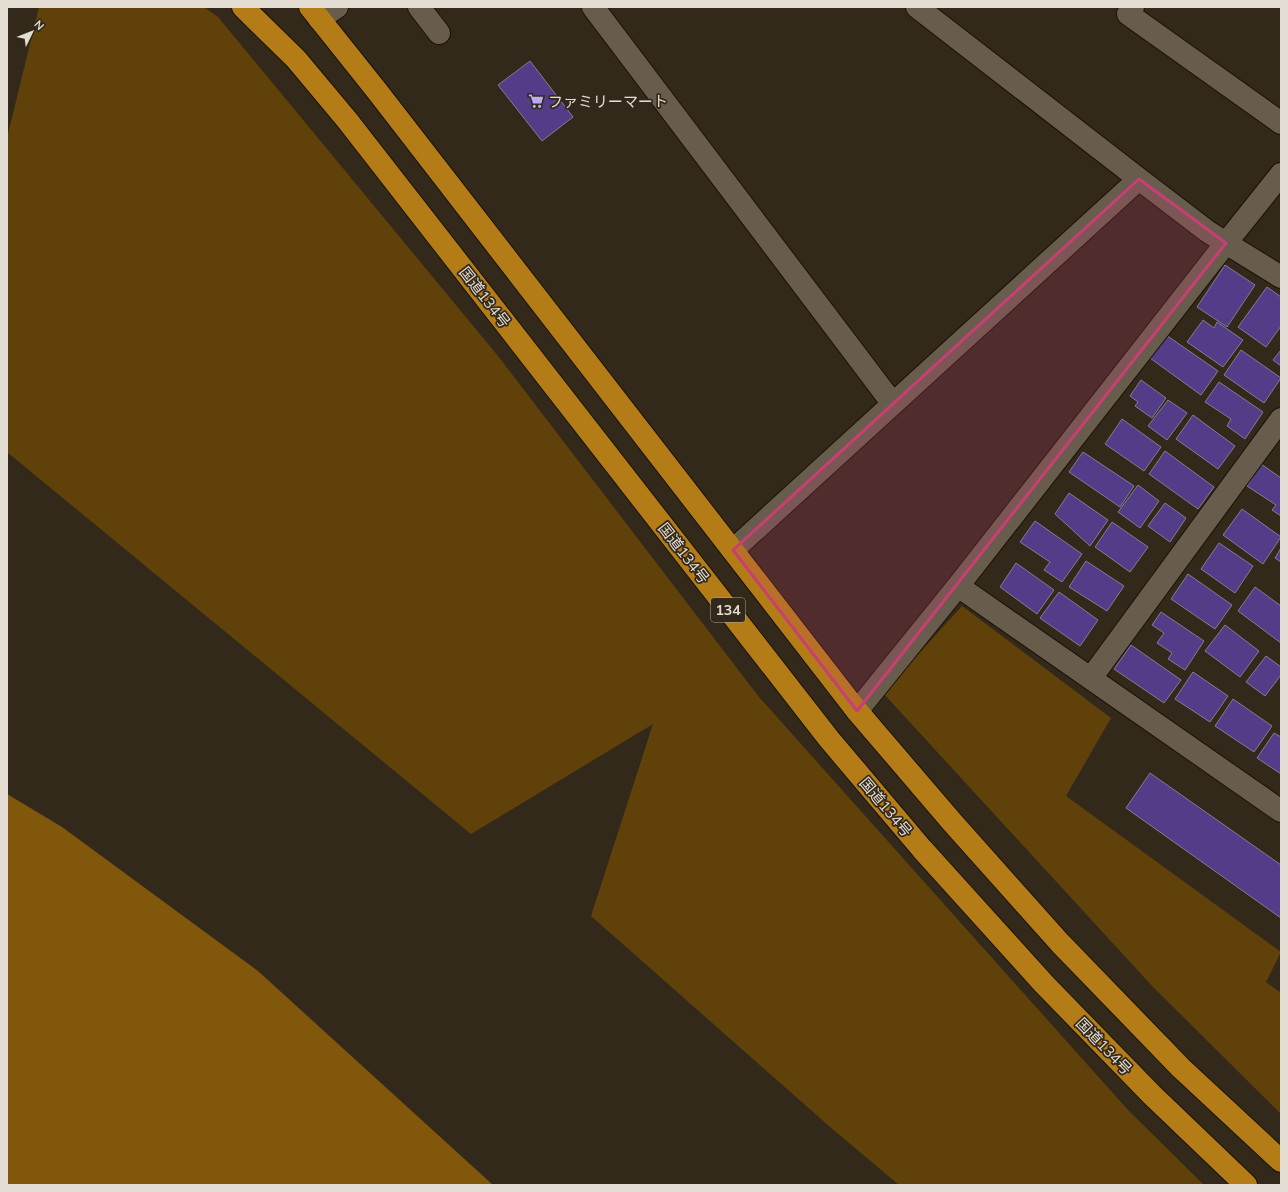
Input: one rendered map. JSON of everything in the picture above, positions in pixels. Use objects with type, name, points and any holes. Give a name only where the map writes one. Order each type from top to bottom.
[{"type":"highway","name":"国道134号","points":[[243,7],[296,59],[347,120],[824,733],[902,826],[1044,984],[1152,1095],[1246,1185]]},
{"type":"highway","name":"134","points":[[322,11],[377,91],[857,711],[952,822],[1060,943],[1181,1068],[1281,1161]]},
{"type":"street","points":[[419,7],[439,33]]},
{"type":"street","points":[[593,7],[893,404]]},
{"type":"street","points":[[917,7],[1139,180],[1207,231],[1281,277]]},
{"type":"street","points":[[1127,9],[1281,123]]},
{"type":"street","points":[[857,711],[958,586],[1281,174]]},
{"type":"street","points":[[733,550],[1139,180]]},
{"type":"street","points":[[1091,678],[1281,419]]},
{"type":"street","points":[[958,586],[1281,811]]},
{"type":"highlighted area","points":[[1139,179],[1226,243],[857,711],[733,550]]},
{"type":"shaded area","points":[[39,7],[204,7],[218,17],[498,356],[759,697],[1128,1110],[1204,1185],[899,1185],[829,1126],[591,916],[653,724],[471,834],[7,452],[7,138]]},
{"type":"shaded area","points":[[962,606],[1111,718],[1066,796],[1281,952],[1266,982],[1281,993],[1281,1114],[1153,987],[883,693]]},
{"type":"shaded area","points":[[7,794],[62,827],[258,971],[493,1185],[7,1185]]},
{"type":"building","name":"ファミリーマート","points":[[530,61],[573,117],[542,141],[498,85]]},
{"type":"building","points":[[1225,265],[1255,285],[1227,327],[1197,307]]},
{"type":"building","points":[[1267,287],[1281,297],[1281,326],[1266,347],[1238,327]]},
{"type":"building","points":[[1203,320],[1214,328],[1217,322],[1243,340],[1223,367],[1187,342]]},
{"type":"building","points":[[1166,335],[1218,371],[1201,395],[1150,358]]},
{"type":"building","points":[[1241,350],[1281,378],[1264,403],[1224,375]]},
{"type":"building","points":[[1281,350],[1281,366],[1273,360]]},
{"type":"building","points":[[1141,380],[1166,398],[1152,418],[1135,406],[1138,402],[1130,396]]},
{"type":"building","points":[[1219,382],[1263,412],[1245,439],[1227,426],[1231,419],[1205,402]]},
{"type":"building","points":[[1168,400],[1187,413],[1167,440],[1148,426]]},
{"type":"building","points":[[1193,415],[1235,446],[1218,469],[1176,439]]},
{"type":"building","points":[[1122,419],[1161,447],[1144,471],[1105,444]]},
{"type":"building","points":[[1165,451],[1214,487],[1198,509],[1149,474]]},
{"type":"building","points":[[1083,452],[1134,486],[1120,507],[1069,472]]},
{"type":"building","points":[[1261,464],[1281,478],[1281,516],[1272,510],[1276,505],[1247,486]]},
{"type":"building","points":[[1138,485],[1159,501],[1140,528],[1118,512]]},
{"type":"building","points":[[1069,493],[1108,520],[1090,546],[1055,514]]},
{"type":"building","points":[[1165,503],[1186,518],[1170,542],[1148,526]]},
{"type":"building","points":[[1242,509],[1281,537],[1263,564],[1223,535]]},
{"type":"building","points":[[1035,521],[1082,554],[1062,582],[1044,570],[1050,562],[1020,542]]},
{"type":"building","points":[[1112,522],[1148,547],[1130,572],[1095,547]]},
{"type":"building","points":[[1219,543],[1253,566],[1235,593],[1201,569]]},
{"type":"building","points":[[1281,548],[1281,562],[1275,558]]},
{"type":"building","points":[[1086,561],[1124,586],[1107,611],[1069,587]]},
{"type":"building","points":[[1016,563],[1054,590],[1037,614],[1000,587]]},
{"type":"building","points":[[1188,574],[1232,605],[1215,629],[1171,599]]},
{"type":"building","points":[[1255,587],[1281,606],[1281,643],[1238,611]]},
{"type":"building","points":[[1059,592],[1098,620],[1080,646],[1040,618]]},
{"type":"building","points":[[1161,612],[1204,641],[1185,670],[1168,659],[1172,653],[1157,643],[1164,633],[1152,625]]},
{"type":"building","points":[[1225,625],[1259,651],[1240,677],[1205,651]]},
{"type":"building","points":[[1131,645],[1181,680],[1164,703],[1114,669]]},
{"type":"building","points":[[1266,656],[1281,667],[1281,675],[1265,696],[1246,682]]},
{"type":"building","points":[[1193,672],[1228,696],[1210,722],[1175,699]]},
{"type":"building","points":[[1233,699],[1272,726],[1254,752],[1215,726]]},
{"type":"building","points":[[1274,733],[1281,737],[1281,774],[1257,758]]},
{"type":"building","points":[[1150,773],[1281,865],[1281,918],[1126,808]]},
{"type":"place","name":"ファミリーマート","points":[[536,101]]}]
